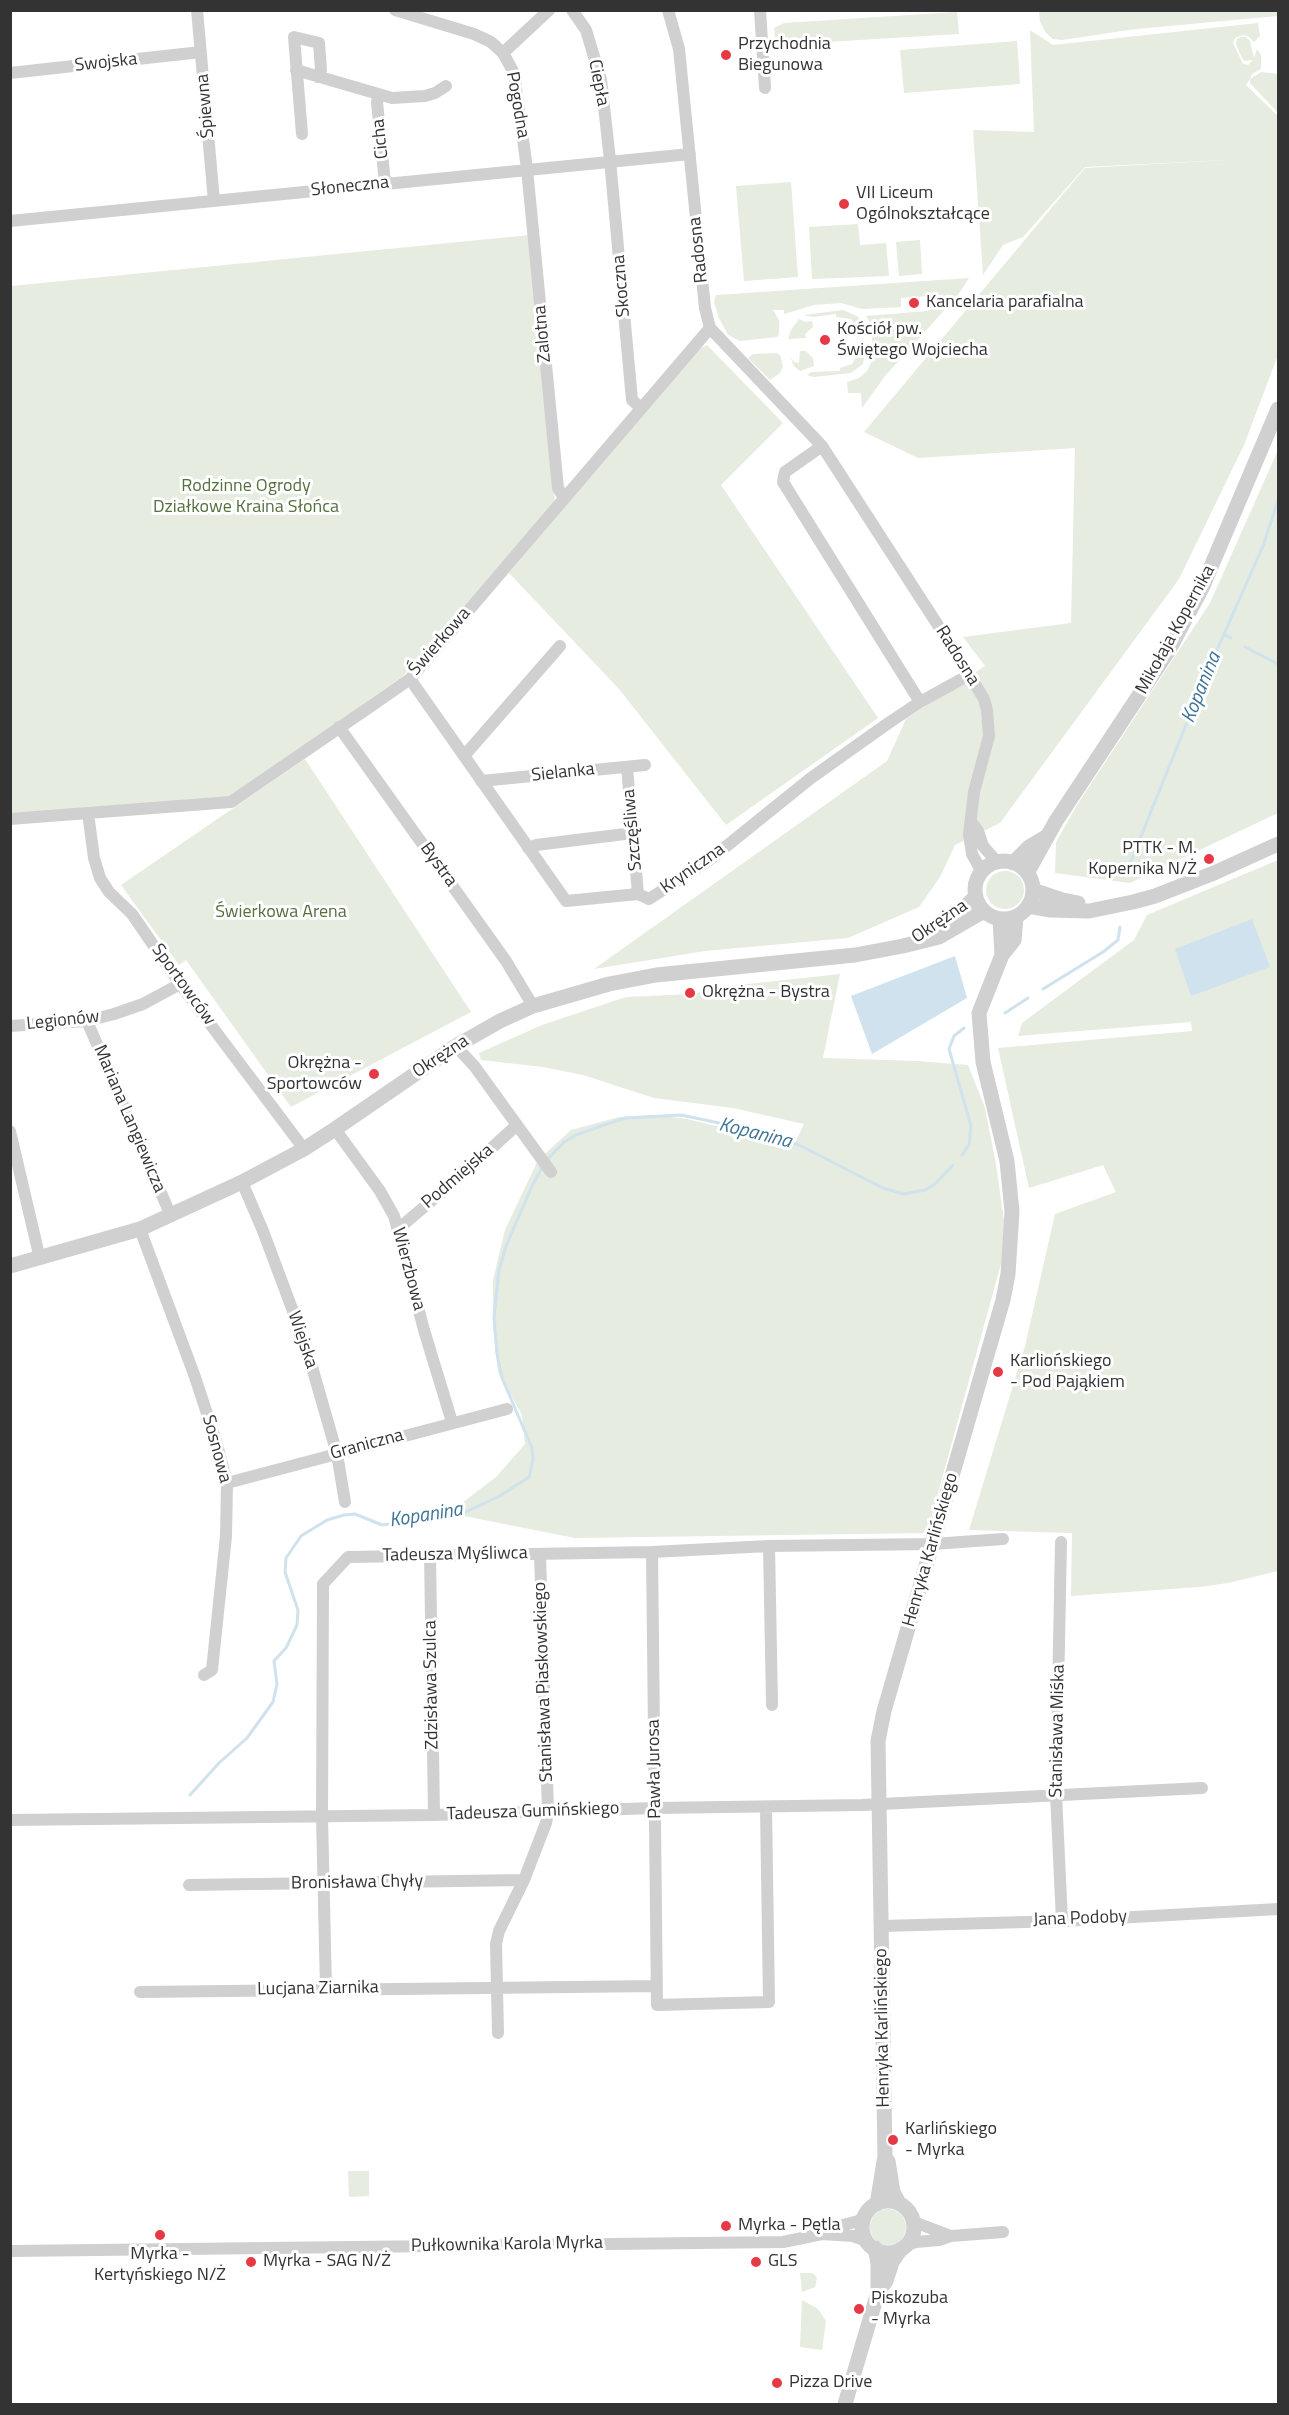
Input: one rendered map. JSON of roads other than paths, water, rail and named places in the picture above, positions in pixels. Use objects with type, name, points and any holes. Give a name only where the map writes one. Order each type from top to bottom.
[{"type":"street","name":"Śpiewna","points":[[197,10],[214,201]]},
{"type":"street","name":"Pogodna","points":[[395,10],[474,34],[492,42],[503,53],[518,86],[527,169]]},
{"type":"street","points":[[503,53],[549,10]]},
{"type":"street","name":"Ciepła","points":[[572,10],[586,30],[601,80],[610,160]]},
{"type":"street","name":"Radosna","points":[[668,10],[679,48],[705,309],[710,328],[822,446],[984,699],[987,710],[988,736],[974,792],[969,834],[970,846],[982,872]]},
{"type":"street","points":[[760,10],[765,88]]},
{"type":"street","points":[[302,134],[294,37],[319,42],[321,70],[318,77]]},
{"type":"street","name":"Swojska","points":[[10,73],[201,52]]},
{"type":"street","name":"Cicha","points":[[296,70],[400,99],[425,96],[446,86]]},
{"type":"street","name":"Cicha","points":[[379,95],[377,102],[385,183]]},
{"type":"street","name":"Słoneczna","points":[[10,221],[610,160],[690,154]]},
{"type":"street","name":"Skoczna","points":[[610,160],[632,400],[640,408]]},
{"type":"street","name":"Zalotna","points":[[527,169],[558,488],[564,498]]},
{"type":"street","name":"Świerkowa","points":[[10,819],[231,802],[410,679],[710,328]]},
{"type":"street","name":"Mikołaja Kopernika","points":[[1027,873],[1046,837],[1169,650],[1202,588],[1278,409]]},
{"type":"street","points":[[822,446],[785,472],[783,482],[920,702]]},
{"type":"street","points":[[464,756],[560,646]]},
{"type":"street","name":"Kryniczna","points":[[410,679],[566,901],[638,894],[650,900],[708,861],[811,778],[920,702],[969,675]]},
{"type":"street","name":"Bystra","points":[[339,727],[503,957],[533,1006]]},
{"type":"street","name":"Sielanka","points":[[481,781],[645,765]]},
{"type":"street","name":"Szczęśliwa","points":[[627,766],[638,894]]},
{"type":"street","name":"Sportowców","points":[[88,813],[94,858],[100,878],[109,892],[132,914],[180,984],[304,1149]]},
{"type":"street","points":[[972,823],[986,850],[997,862]]},
{"type":"street","points":[[528,848],[536,844],[633,833]]},
{"type":"street","name":"Mikołaja Kopernika","points":[[1013,863],[1029,847],[1046,837]]},
{"type":"street","points":[[1022,911],[1033,891],[1027,873],[1013,863],[997,862],[982,872],[978,879],[976,896],[984,911],[1000,919],[1022,911],[1089,911],[1155,896],[1278,844]]},
{"type":"street","points":[[1033,891],[1072,902],[1111,906]]},
{"type":"street","name":"Okrężna","points":[[903,946],[959,913],[976,896]]},
{"type":"street","name":"Okrężna","points":[[10,1266],[140,1229],[242,1182],[304,1149],[456,1046],[533,1006],[609,984],[656,975],[855,955],[903,946],[939,937],[984,911]]},
{"type":"street","name":"Henryka Karlińskiego","points":[[877,2204],[885,2156],[878,1741],[1003,1300],[1008,1274],[1012,1212],[1007,1161],[983,1062],[979,1013],[1002,955],[1014,940],[1022,911]]},
{"type":"street","name":"Henryka Karlińskiego","points":[[1000,919],[1002,955]]},
{"type":"street","name":"Legionów","points":[[10,1026],[87,1021],[143,1004],[180,984]]},
{"type":"street","name":"Mariana Langiewicza","points":[[87,1021],[171,1216]]},
{"type":"street","points":[[456,1046],[475,1067],[551,1172]]},
{"type":"street","name":"Podmiejska","points":[[398,1228],[462,1175],[517,1125]]},
{"type":"street","name":"Wierzbowa","points":[[335,1129],[380,1191],[394,1216],[424,1330],[452,1422]]},
{"type":"street","points":[[10,1131],[40,1259]]},
{"type":"street","name":"Wiejska","points":[[242,1182],[306,1346],[337,1454],[345,1502]]},
{"type":"street","name":"Sosnowa","points":[[140,1229],[195,1377],[227,1483],[226,1536],[212,1670],[204,1675]]},
{"type":"street","name":"Graniczna","points":[[227,1483],[507,1409]]},
{"type":"street","name":"Tadeusza Myśliwca","points":[[326,1989],[321,1817],[323,1584],[348,1557],[652,1552],[769,1546],[933,1544],[1003,1539]]},
{"type":"street","name":"Stanisława Miśka","points":[[1061,1542],[1056,1794],[1062,1921]]},
{"type":"street","points":[[769,1546],[772,1705]]},
{"type":"street","name":"Pawła Jurosa","points":[[652,1552],[657,1986]]},
{"type":"street","name":"Zdzisława Szulca","points":[[430,1554],[434,1815]]},
{"type":"street","name":"Stanisława Piaskowskiego","points":[[498,2033],[496,1944],[499,1931],[524,1880],[548,1811],[540,1554]]},
{"type":"street","name":"Tadeusza Gumińskiego","points":[[10,1820],[434,1815],[879,1804],[1202,1788]]},
{"type":"street","points":[[657,1986],[657,2005],[769,2002],[766,1807]]},
{"type":"street","name":"Bronisława Chyły","points":[[189,1885],[524,1880]]},
{"type":"street","name":"Jana Podoby","points":[[882,1926],[1062,1921],[1278,1909]]},
{"type":"street","name":"Lucjana Ziarnika","points":[[140,1992],[657,1986]]},
{"type":"street","name":"Henryka Karlińskiego","points":[[885,2156],[891,2173],[893,2192],[899,2204]]},
{"type":"street","points":[[845,2404],[878,2292],[886,2281],[892,2262],[914,2231],[914,2222],[908,2209],[890,2201],[877,2204],[865,2217],[863,2229],[878,2263],[876,2280],[878,2292]]},
{"type":"street","name":"Pułkownika Karola Myrka","points":[[822,2234],[832,2228],[865,2217]]},
{"type":"street","points":[[914,2222],[951,2236]]},
{"type":"street","points":[[871,2245],[886,2253],[916,2242],[939,2240],[951,2236],[1003,2232]]},
{"type":"street","name":"Pułkownika Karola Myrka","points":[[10,2251],[783,2242],[822,2234],[853,2236],[871,2245]]},
{"type":"water","points":[[1252,919],[1270,967],[1191,996],[1175,949]]},
{"type":"water","points":[[955,956],[967,998],[872,1054],[851,996]]},
{"type":"waterway","name":"Kopanina","points":[[1125,876],[1209,668],[1263,546],[1278,500]]},
{"type":"waterway","name":"Kopanina","points":[[1224,634],[1231,638]]},
{"type":"waterway","points":[[1245,647],[1278,664]]},
{"type":"waterway","name":"Kopanina","points":[[1043,989],[1103,952],[1118,940],[1120,927]]},
{"type":"waterway","name":"Kopanina","points":[[1005,1013],[1028,998]]},
{"type":"waterway","name":"Kopanina","points":[[962,1155],[969,1145],[971,1126],[949,1049],[954,1036],[964,1028]]},
{"type":"waterway","name":"Kopanina","points":[[548,1159],[564,1142],[604,1125],[626,1118],[681,1115],[738,1127],[799,1145],[883,1188],[904,1194],[925,1190],[935,1184],[953,1165]]},
{"type":"waterway","name":"Kopanina","points":[[190,1795],[219,1763],[247,1738],[273,1702],[277,1684],[274,1661],[286,1648],[297,1625],[298,1610],[285,1572],[286,1558],[301,1536],[327,1520],[344,1515],[355,1514],[382,1525],[461,1514],[498,1497],[529,1477],[533,1460],[532,1448],[502,1378],[497,1354],[494,1317],[499,1270],[506,1246],[542,1168]]},
{"type":"place","name":"Przychodnia Biegunowa","points":[[726,55]]},
{"type":"place","name":"VII Liceum Ogólnokształcące","points":[[844,204]]},
{"type":"place","name":"Kancelaria parafialna","points":[[914,303]]},
{"type":"place","name":"Kościół pw. Świętego Wojciecha","points":[[825,340]]},
{"type":"place","name":"PTTK - M. Kopernika N/Ż","points":[[1209,859]]},
{"type":"place","name":"Okrężna - Bystra","points":[[690,993]]},
{"type":"place","name":"Okrężna - Sportowców","points":[[374,1074]]},
{"type":"place","name":"Karliońskiego - Pod Pająkiem","points":[[998,1372]]},
{"type":"place","name":"Karlińskiego - Myrka","points":[[893,2140]]},
{"type":"place","name":"Myrka - Pętla","points":[[726,2226]]},
{"type":"place","name":"Myrka - Kertyńskiego N/Ż","points":[[160,2235]]},
{"type":"place","name":"Myrka - SAG N/Ż","points":[[251,2262]]},
{"type":"place","name":"GLS","points":[[756,2262]]},
{"type":"place","name":"Piskozuba - Myrka","points":[[859,2309]]},
{"type":"place","name":"Pizza Drive","points":[[777,2383]]},
{"type":"park label","name":"Rodzinne Ogrody Działkowe Kraina Słońca","points":[[246,497]]},
{"type":"park label","name":"Świerkowa Arena","points":[[281,913]]}]
